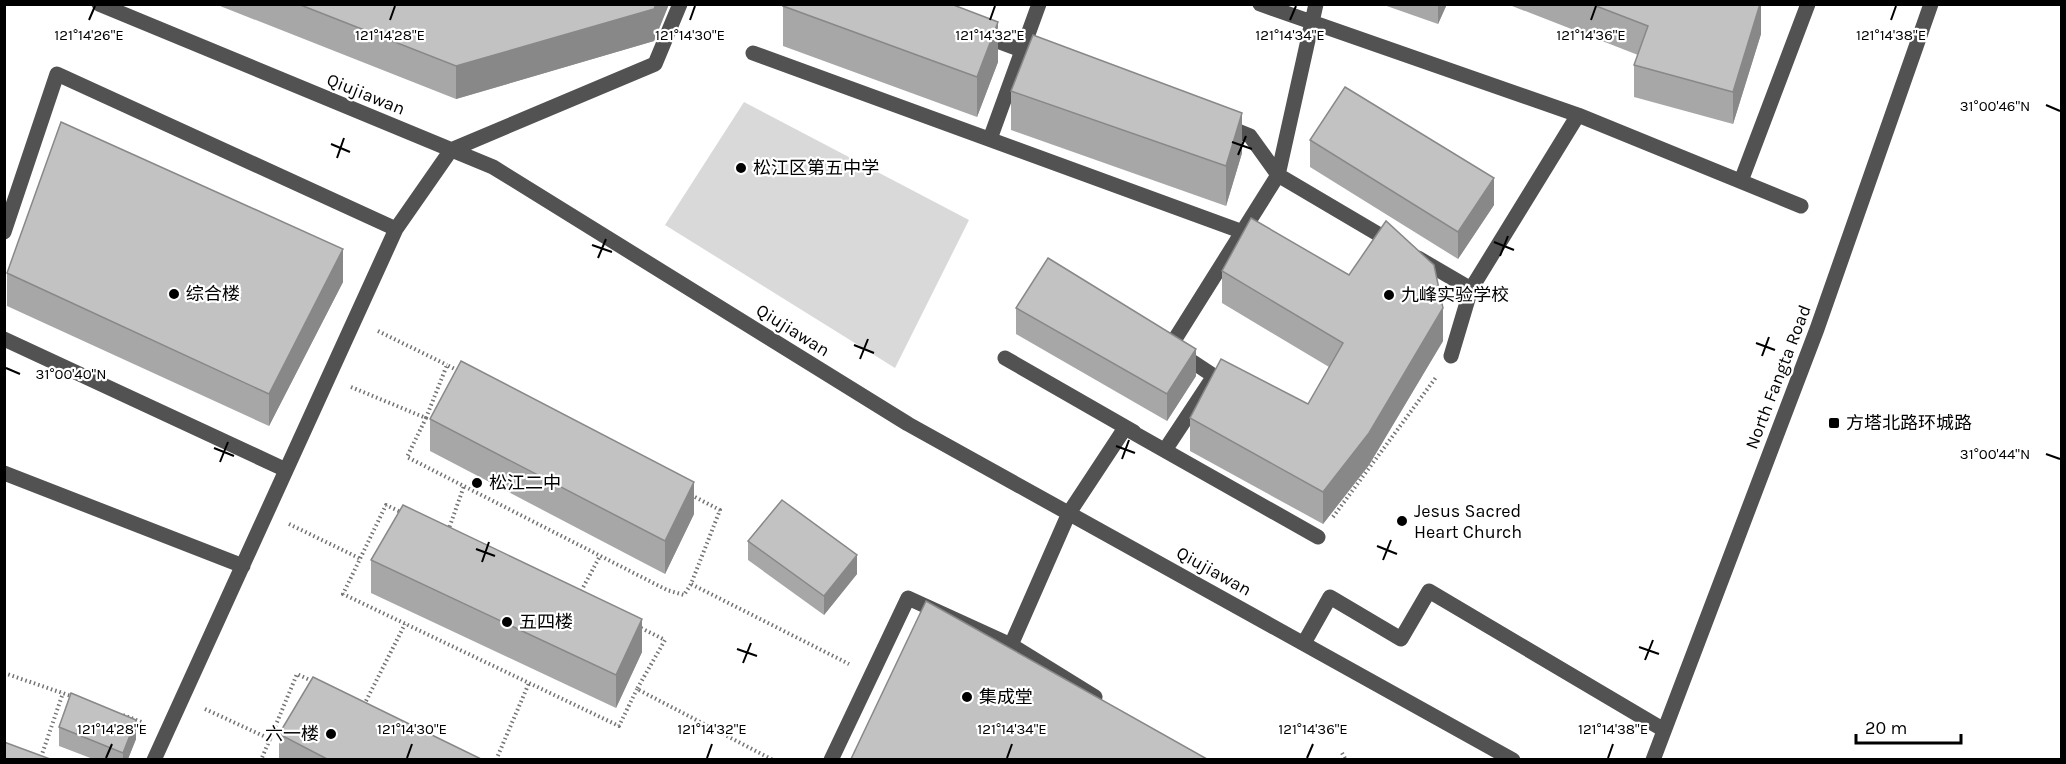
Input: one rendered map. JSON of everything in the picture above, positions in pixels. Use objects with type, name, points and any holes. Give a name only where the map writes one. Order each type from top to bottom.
[{"type":"street","name":"Qiujiawan","points":[[99,4],[493,167],[908,424],[1513,759]]},
{"type":"street","points":[[154,759],[396,229],[452,150],[655,64],[680,4]]},
{"type":"street","points":[[990,139],[1039,4]]},
{"type":"street","points":[[1260,4],[1578,115],[1801,206]]},
{"type":"street","points":[[1165,450],[1214,376],[1170,348],[1278,175],[1316,4]]},
{"type":"street","points":[[1741,182],[1808,4]]},
{"type":"street","name":"North Fangta Road","points":[[1653,759],[1817,329],[1931,4]]},
{"type":"street","points":[[966,30],[1055,63]]},
{"type":"street","points":[[753,53],[1243,232]]},
{"type":"street","points":[[4,232],[57,74],[396,229]]},
{"type":"street","points":[[1451,356],[1471,290],[1578,115]]},
{"type":"street","points":[[1207,119],[1250,136],[1278,175],[1471,290]]},
{"type":"street","points":[[4,339],[286,470]]},
{"type":"street","points":[[1005,358],[1318,537]]},
{"type":"street","points":[[1011,645],[1069,513],[1125,428],[1134,432]]},
{"type":"street","points":[[4,473],[243,566]]},
{"type":"street","points":[[1304,643],[1330,597],[1401,639],[1429,591],[1664,730]]},
{"type":"street","points":[[831,759],[908,598],[1011,645],[1108,705]]},
{"type":"path","points":[[355,319],[468,376]]},
{"type":"path","points":[[1318,537],[1451,356]]},
{"type":"path","points":[[447,365],[426,418],[407,457],[667,590],[684,595],[691,584],[720,510],[688,493]]},
{"type":"path","points":[[329,377],[426,418]]},
{"type":"path","points":[[447,534],[464,486]]},
{"type":"path","points":[[406,515],[386,505],[343,594],[619,726],[664,640],[636,626]]},
{"type":"path","points":[[267,513],[361,559]]},
{"type":"path","points":[[578,597],[600,556]]},
{"type":"path","points":[[691,584],[871,675]]},
{"type":"path","points":[[568,592],[588,602]]},
{"type":"path","points":[[355,701],[365,705],[405,624]]},
{"type":"path","points":[[4,673],[84,701]]},
{"type":"path","points":[[261,759],[297,674],[316,683]]},
{"type":"path","points":[[496,759],[529,683]]},
{"type":"path","points":[[638,689],[773,759]]},
{"type":"path","points":[[41,757],[63,693]]},
{"type":"path","points":[[182,698],[270,739]]},
{"type":"path","points":[[115,712],[167,731]]},
{"type":"path","points":[[1342,753],[1346,759]]},
{"type":"shaded area","points":[[744,102],[969,220],[895,368],[665,225]]},
{"type":"building","points":[[298,4],[656,4],[654,9],[456,66]]},
{"type":"building","points":[[784,4],[951,4],[998,22],[977,77],[783,6]]},
{"type":"building","points":[[1591,4],[1760,4],[1733,92],[1634,65],[1648,26]]},
{"type":"building","points":[[1033,35],[1242,113],[1226,166],[1011,91]]},
{"type":"building","points":[[1345,87],[1494,178],[1458,232],[1310,140]]},
{"type":"building","name":"综合楼","points":[[61,122],[343,249],[269,394],[7,273]]},
{"type":"building","points":[[1251,218],[1349,275],[1386,221],[1434,265],[1443,308],[1369,433],[1323,492],[1190,418],[1221,359],[1308,404],[1343,343],[1222,271]]},
{"type":"building","points":[[1048,258],[1196,349],[1167,394],[1016,308]]},
{"type":"building","points":[[461,361],[694,482],[665,541],[430,419]]},
{"type":"building","points":[[782,500],[857,555],[824,596],[748,541]]},
{"type":"building","points":[[403,505],[642,619],[616,675],[371,560]]},
{"type":"building","name":"集成堂","points":[[926,601],[1207,759],[851,759]]},
{"type":"building","points":[[313,677],[481,759],[327,759],[279,734]]},
{"type":"building","points":[[71,693],[136,720],[123,753],[59,727]]},
{"type":"building","points":[[4,742],[50,759],[4,759]]},
{"type":"place","name":"松江区第五中学","points":[[741,168]]},
{"type":"place","name":"综合楼","points":[[174,294]]},
{"type":"place","name":"九峰实验学校","points":[[1389,295]]},
{"type":"place","name":"方塔北路环城路","points":[[1834,423]]},
{"type":"place","name":"松江二中","points":[[477,483]]},
{"type":"place","name":"Jesus Sacred Heart Church","points":[[1402,521]]},
{"type":"place","name":"五四楼","points":[[507,622]]},
{"type":"place","name":"集成堂","points":[[967,697]]},
{"type":"place","name":"六一楼","points":[[331,734]]}]
